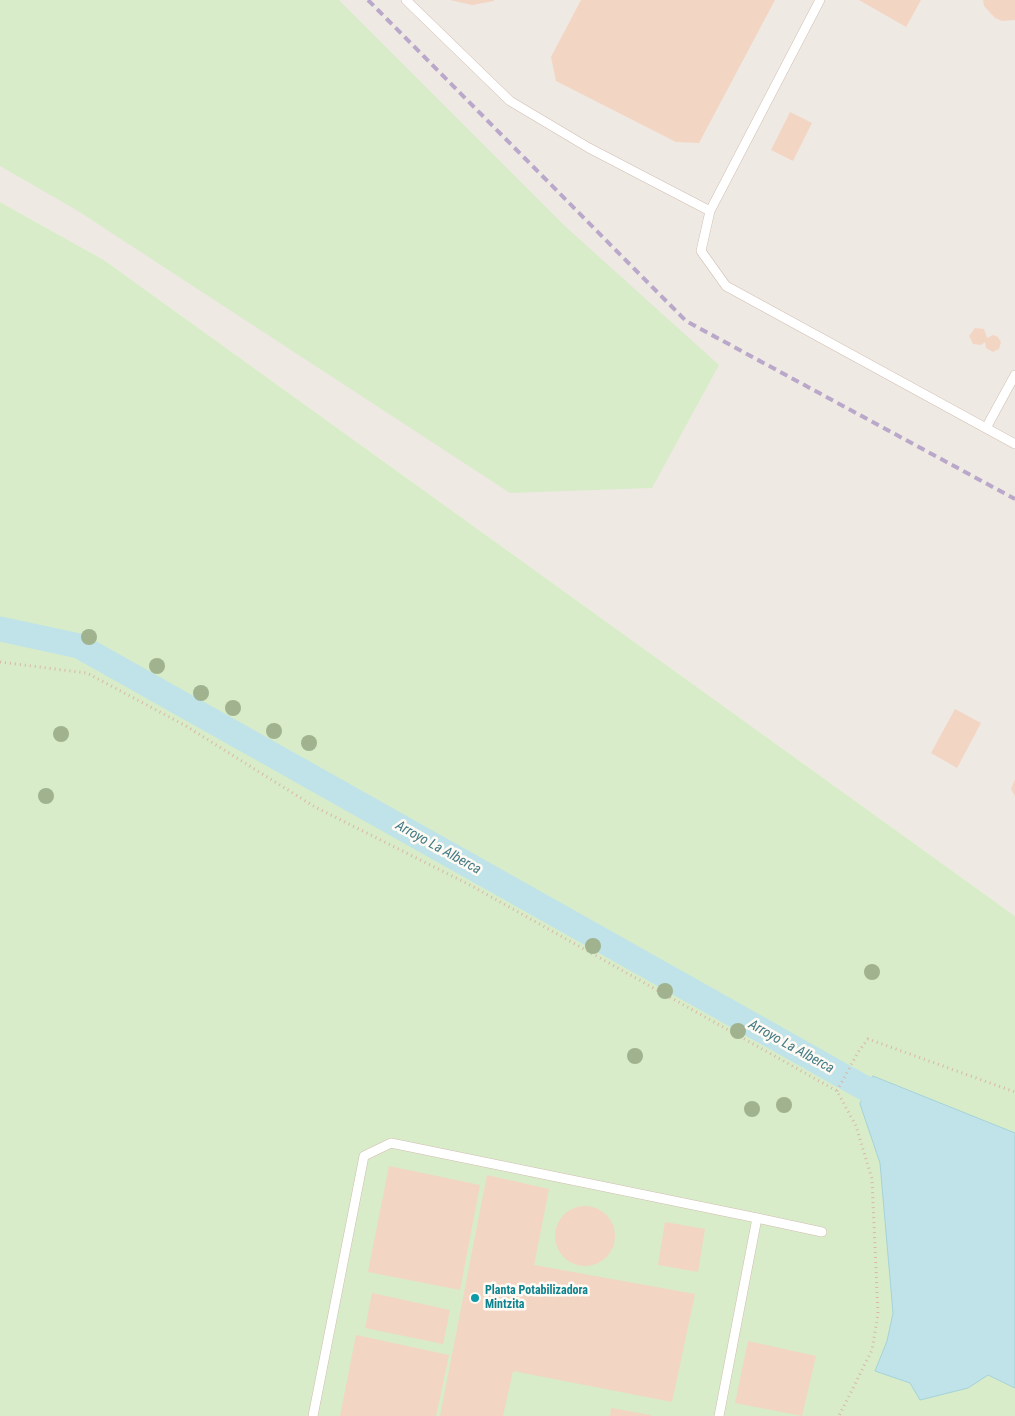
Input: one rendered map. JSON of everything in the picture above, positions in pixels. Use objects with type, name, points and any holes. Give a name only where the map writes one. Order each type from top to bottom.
[{"type":"lane","points":[[406,0],[510,101],[589,148],[710,211]]},
{"type":"lane","points":[[820,0],[710,211],[701,250],[726,286],[1015,444]]},
{"type":"lane","points":[[986,428],[1015,375]]},
{"type":"lane","points":[[313,1416],[364,1156],[391,1143],[822,1232]]},
{"type":"lane","points":[[718,1416],[758,1218]]},
{"type":"path","points":[[0,662],[88,673],[186,726],[314,807],[470,885],[838,1090],[856,1126],[872,1179],[878,1314],[872,1350],[839,1416]]},
{"type":"path","points":[[838,1090],[858,1052],[868,1039],[1015,1092]]},
{"type":"shaded area","points":[[0,0],[1015,0],[1015,916],[104,260],[0,202]]},
{"type":"green space","points":[[0,0],[339,0],[567,228],[719,365],[652,488],[510,493],[78,211],[0,166]]},
{"type":"green space","points":[[0,202],[104,260],[1015,916],[1015,1416],[0,1416]]},
{"type":"water","points":[[873,1076],[1015,1133],[1015,1388],[988,1375],[968,1388],[920,1400],[910,1383],[875,1371],[887,1341],[893,1313],[880,1163],[860,1104]]},
{"type":"building","points":[[450,0],[494,0],[494,1],[472,5]]},
{"type":"building","points":[[581,0],[775,0],[699,143],[676,142],[556,81],[551,57]]},
{"type":"building","points":[[859,0],[921,0],[906,27]]},
{"type":"building","points":[[983,0],[1015,0],[1015,20],[1002,21],[995,18],[984,6]]},
{"type":"building","points":[[790,112],[812,123],[793,161],[771,150]]},
{"type":"building","points":[[975,328],[984,329],[987,338],[993,335],[998,337],[1001,342],[999,349],[993,352],[986,348],[985,342],[981,345],[973,344],[969,336]]},
{"type":"building","points":[[955,709],[981,723],[957,768],[931,753]]},
{"type":"building","points":[[1015,779],[1015,796],[1011,789]]},
{"type":"building","points":[[389,1166],[480,1185],[460,1290],[368,1272]]},
{"type":"building","points":[[487,1175],[549,1189],[534,1265],[695,1294],[672,1402],[513,1371],[503,1416],[440,1416]]},
{"type":"building","points":[[579,1206],[591,1206],[602,1211],[610,1219],[615,1230],[613,1248],[602,1261],[591,1266],[579,1266],[568,1261],[560,1253],[555,1242],[555,1230],[560,1219],[568,1211]]},
{"type":"building","points":[[665,1222],[705,1229],[698,1272],[658,1265]]},
{"type":"building","points":[[372,1293],[450,1310],[443,1344],[365,1328]]},
{"type":"building","points":[[356,1335],[449,1355],[436,1416],[340,1416]]},
{"type":"building","points":[[748,1341],[816,1356],[802,1416],[735,1403]]},
{"type":"building","points":[[611,1408],[651,1415],[651,1416],[610,1416]]},
{"type":"waterway","name":"Arroyo La Alberca","points":[[0,629],[79,646],[868,1090]]},
{"type":"railway","points":[[368,0],[686,321],[1015,499]]},
{"type":"place","name":"Planta Potabilizadora Mintzita","points":[[475,1298]]}]
